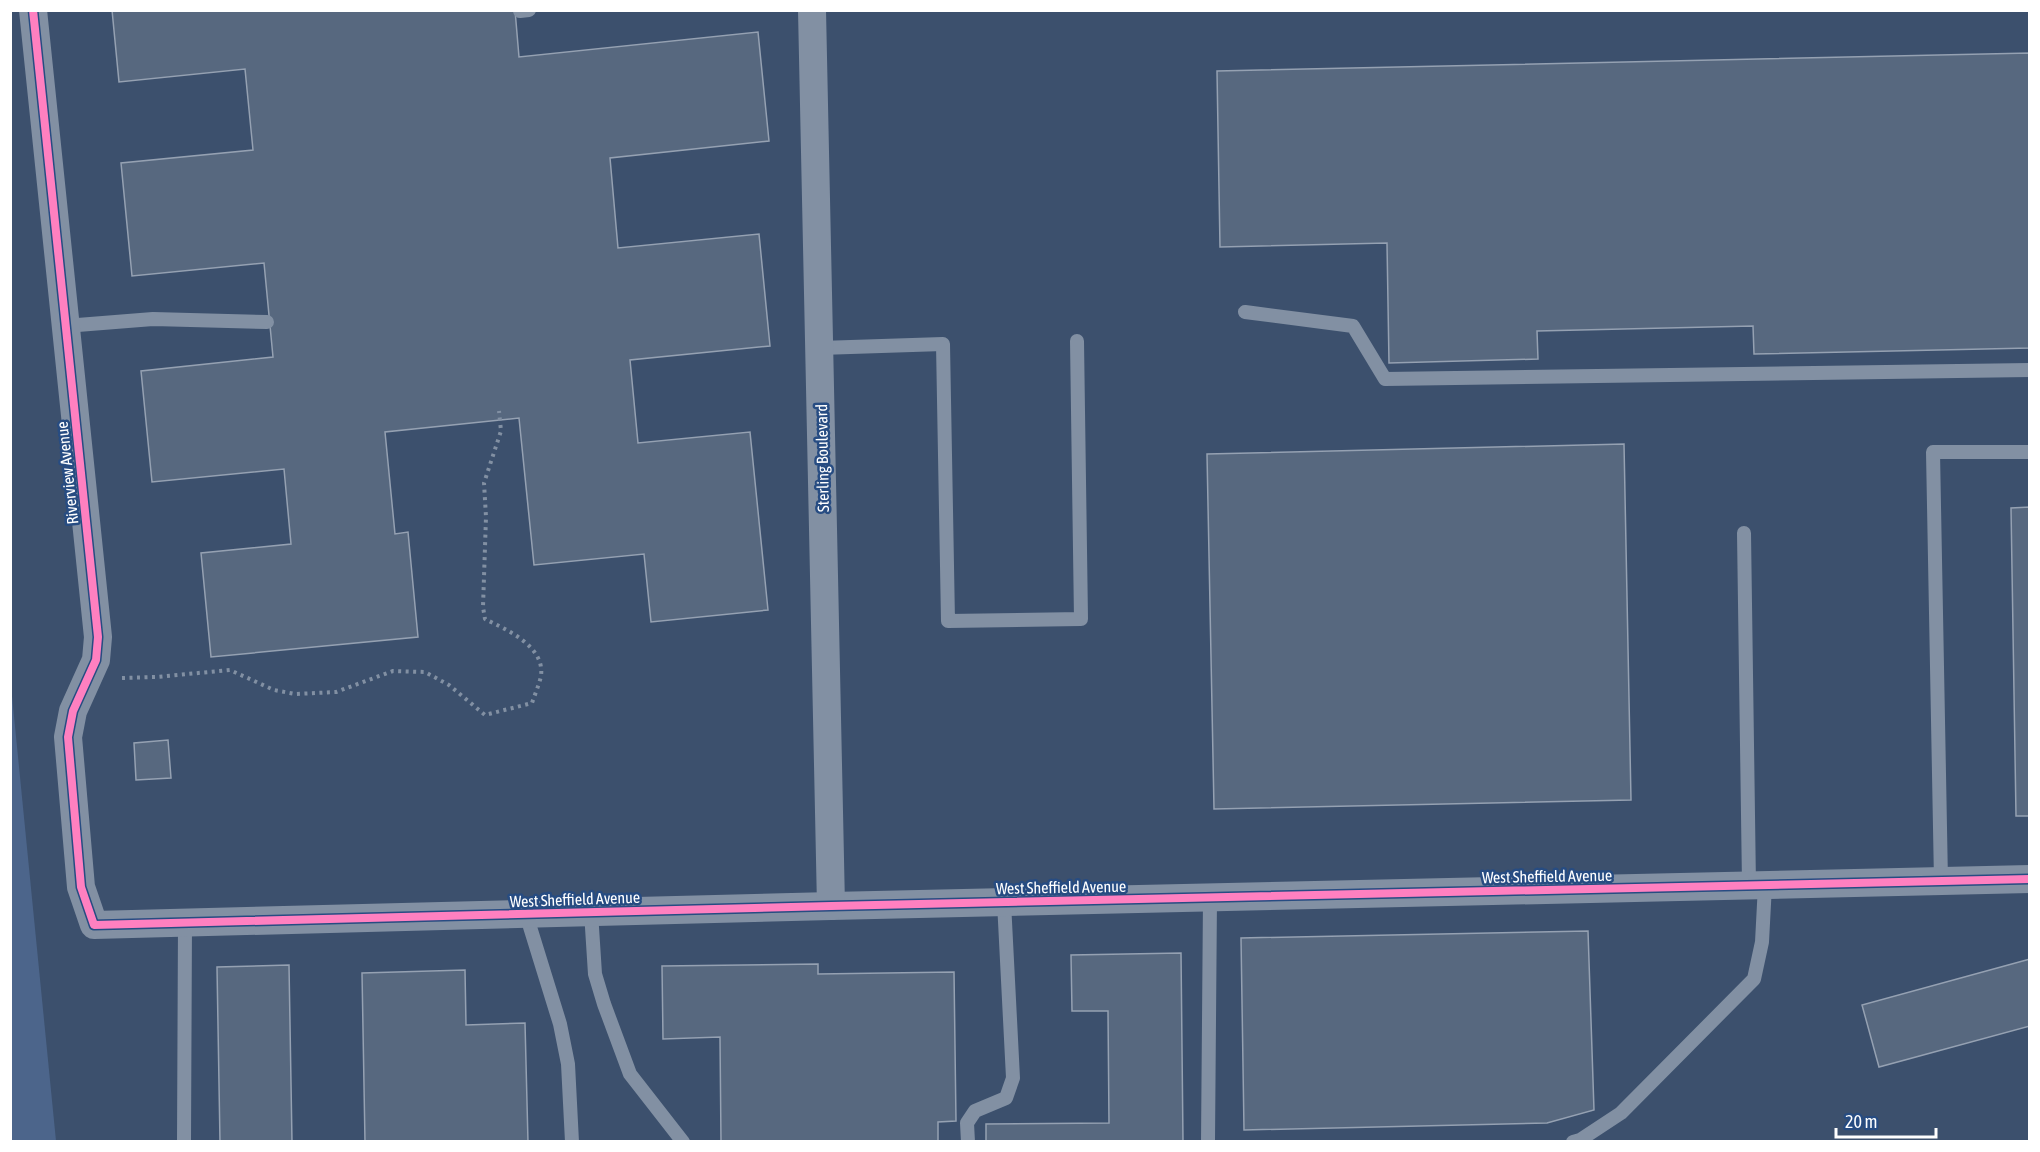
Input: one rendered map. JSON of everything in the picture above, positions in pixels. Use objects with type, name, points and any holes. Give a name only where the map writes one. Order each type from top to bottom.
[{"type":"street","name":"Riverview Avenue","points":[[33,10],[98,637],[93,669],[73,711],[68,745],[81,887],[94,925]]},
{"type":"street","name":"Sterling Boulevard","points":[[812,10],[831,906]]},
{"type":"street","name":"West Sheffield Avenue","points":[[94,925],[2030,879]]},
{"type":"lane","points":[[520,11],[529,10]]},
{"type":"lane","points":[[1245,312],[1353,326],[1385,379],[2030,370]]},
{"type":"lane","points":[[65,326],[153,319],[267,322]]},
{"type":"lane","points":[[820,348],[943,344],[948,621],[1081,620],[1077,341]]},
{"type":"lane","points":[[1941,881],[1933,452],[2030,452]]},
{"type":"lane","points":[[1573,1142],[1580,1140],[1621,1113],[1754,979],[1762,942],[1757,885],[1744,533]]},
{"type":"lane","points":[[1208,1142],[1210,898]]},
{"type":"lane","points":[[968,1142],[967,1123],[971,1117],[975,1112],[1006,1098],[1013,1078],[1004,902]]},
{"type":"lane","points":[[591,912],[596,974],[604,1004],[630,1074],[683,1142]]},
{"type":"lane","points":[[526,914],[560,1024],[568,1064],[572,1142]]},
{"type":"lane","points":[[184,922],[184,1142]]},
{"type":"path","points":[[93,669],[115,678],[156,677],[230,670],[274,690],[295,694],[336,692],[393,671],[425,672],[449,685],[485,715],[532,703],[541,674],[537,654],[513,633],[485,619],[483,607],[486,517],[484,483],[501,431],[500,411]]},
{"type":"water","points":[[11,686],[56,1141],[11,1141]]},
{"type":"building","points":[[112,10],[515,10],[519,57],[758,32],[769,141],[610,158],[618,248],[759,234],[770,346],[630,360],[638,443],[750,432],[768,610],[651,622],[644,554],[534,565],[519,418],[385,432],[395,534],[408,532],[418,637],[211,657],[201,553],[291,544],[284,469],[152,482],[141,371],[273,357],[264,263],[132,276],[121,163],[253,150],[245,69],[119,82]]},
{"type":"building","points":[[2030,53],[2030,348],[1754,354],[1753,326],[1537,331],[1538,359],[1389,363],[1387,243],[1220,247],[1217,71]]},
{"type":"building","points":[[1624,444],[1631,800],[1214,809],[1207,454]]},
{"type":"building","points":[[2030,507],[2030,816],[2016,816],[2011,508]]},
{"type":"building","points":[[168,740],[171,778],[136,780],[134,743]]},
{"type":"building","points":[[1588,931],[1594,1110],[1547,1123],[1244,1130],[1241,938]]},
{"type":"building","points":[[1181,953],[1183,1142],[986,1142],[986,1124],[1109,1123],[1108,1011],[1072,1011],[1071,955]]},
{"type":"building","points":[[2030,959],[2030,1026],[1879,1067],[1862,1005]]},
{"type":"building","points":[[818,964],[818,974],[954,972],[956,1121],[938,1122],[938,1142],[721,1142],[720,1037],[663,1039],[662,966]]},
{"type":"building","points":[[289,965],[292,1142],[220,1142],[217,967]]},
{"type":"building","points":[[465,970],[466,1025],[525,1023],[528,1142],[365,1142],[362,973]]},
{"type":"cycle path","points":[[33,10],[98,637],[96,660],[73,711],[68,737],[81,887],[94,925],[2030,879]]}]
